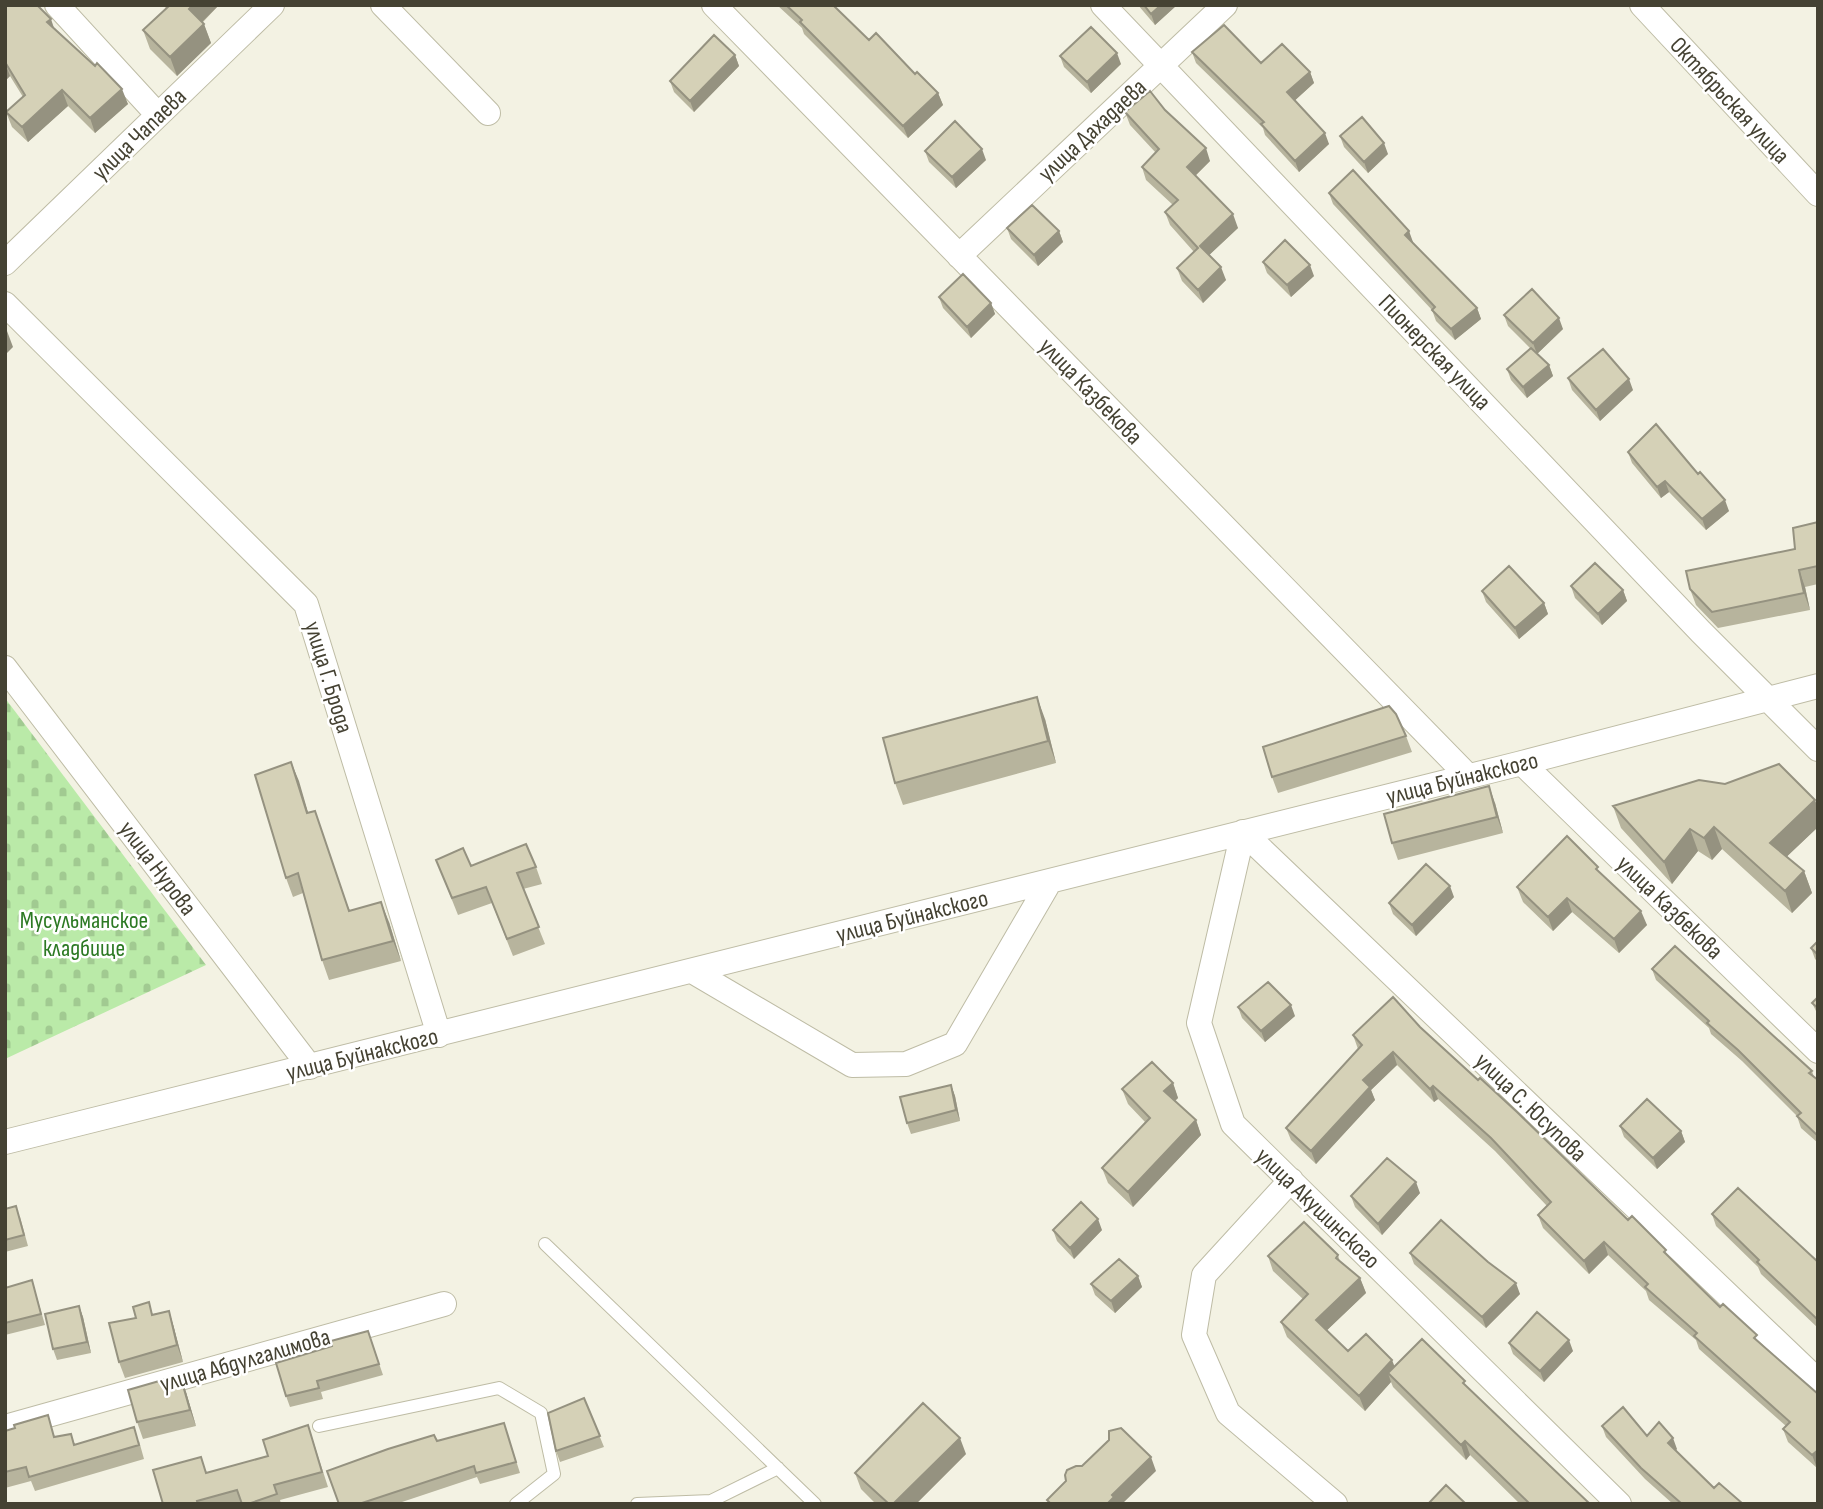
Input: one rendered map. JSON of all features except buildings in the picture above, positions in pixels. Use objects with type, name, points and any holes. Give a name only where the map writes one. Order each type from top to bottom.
[{"type":"street","points":[[57,5],[158,115]]},
{"type":"street","name":"улица Чапаева","points":[[5,263],[272,5]]},
{"type":"street","points":[[383,5],[488,113]]},
{"type":"street","name":"улица Казбекова","points":[[714,5],[1468,776]]},
{"type":"street","name":"Пионерская улица","points":[[1103,5],[1767,699],[1818,749]]},
{"type":"street","name":"улица Дахадаева","points":[[959,256],[1225,5]]},
{"type":"street","name":"Октябрьская улица","points":[[1642,5],[1818,194]]},
{"type":"street","name":"улица Г. Брода","points":[[5,304],[306,604],[439,1035]]},
{"type":"street","name":"улица Нурова","points":[[5,668],[310,1067]]},
{"type":"street","name":"улица Буйнакского","points":[[5,1142],[1818,686]]},
{"type":"street","name":"улица Казбекова","points":[[1522,762],[1818,1051]]},
{"type":"street","name":"улица Акушинского","points":[[1243,832],[1199,1023],[1233,1124],[1619,1504]]},
{"type":"street","name":"улица С. Юсупова","points":[[1243,832],[1818,1381]]},
{"type":"street","points":[[692,971],[852,1065],[906,1064],[955,1044],[1049,881]]},
{"type":"street","points":[[1291,1180],[1204,1275],[1194,1335],[1228,1413],[1335,1504]]},
{"type":"street","name":"улица Абдулгалимова","points":[[5,1427],[444,1304]]},
{"type":"lane","points":[[545,1244],[815,1504]]},
{"type":"lane","points":[[319,1426],[499,1388],[541,1413],[554,1474],[516,1504]]},
{"type":"lane","points":[[636,1504],[708,1502],[778,1468]]},
{"type":"green space","name":"Мусульманское кладбище","points":[[5,698],[206,965],[5,1059]]}]
